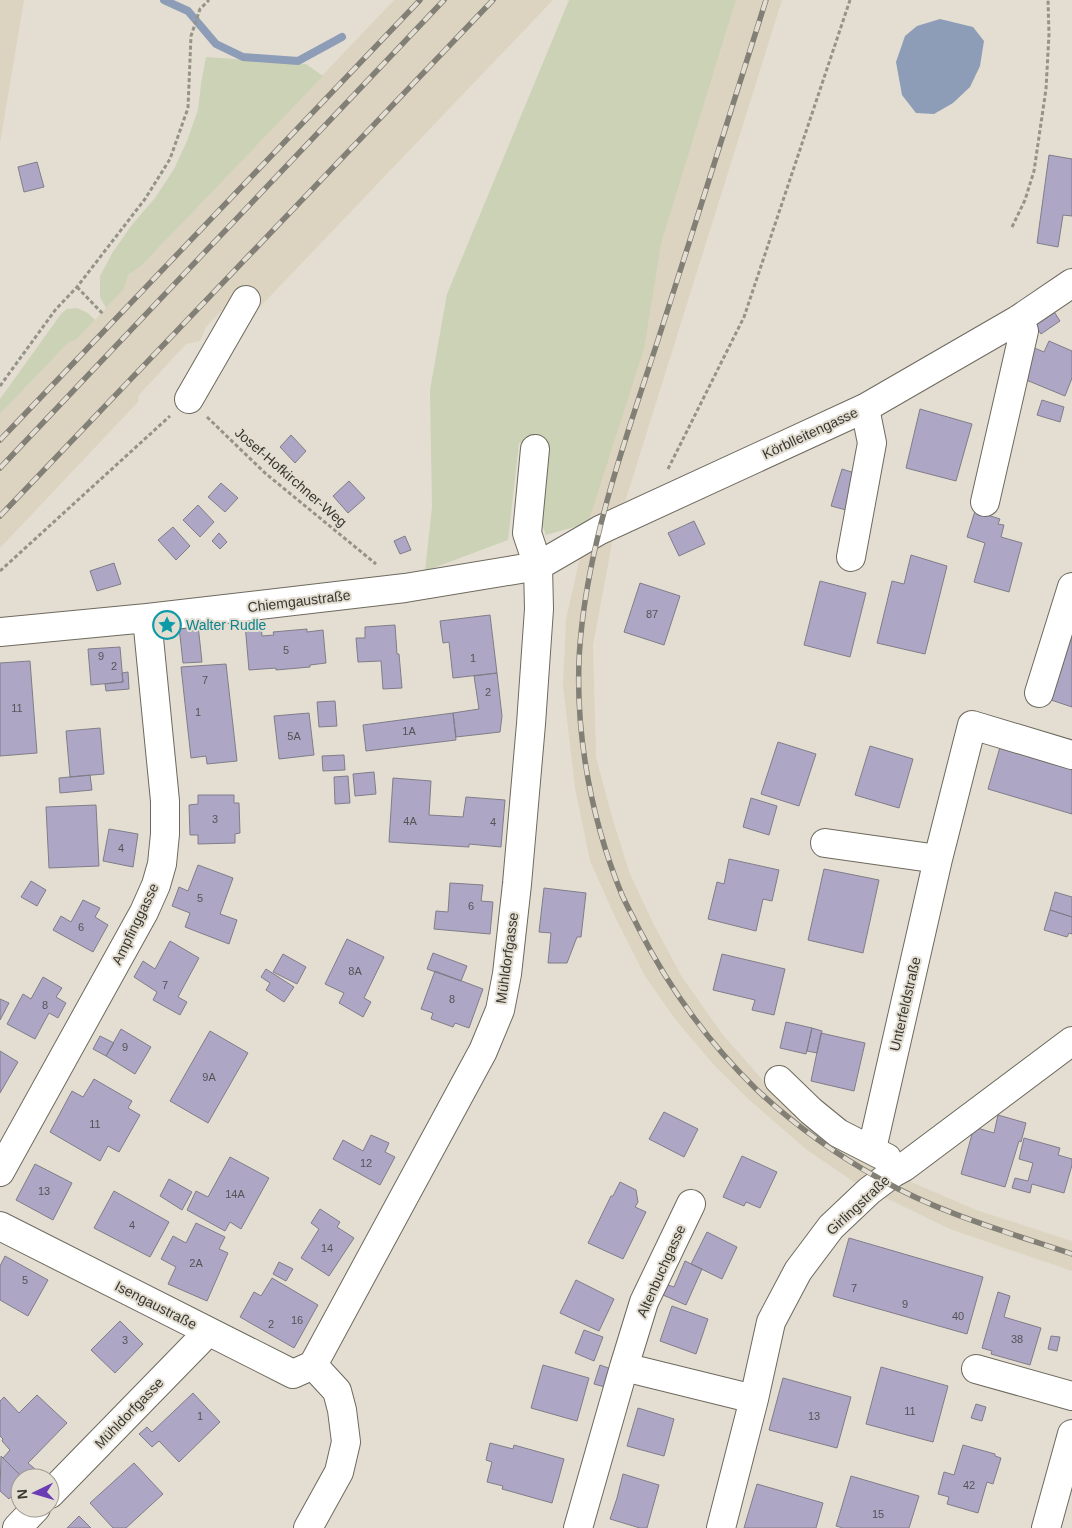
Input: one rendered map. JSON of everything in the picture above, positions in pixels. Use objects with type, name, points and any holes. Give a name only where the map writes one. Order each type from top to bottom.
[{"type":"street","name":"Körblleitengasse","points":[[538,566],[584,538],[865,408],[1019,319],[1072,283]]},
{"type":"street","points":[[189,399],[246,300]]},
{"type":"street","points":[[985,502],[1024,332],[1019,319]]},
{"type":"street","points":[[851,557],[872,443],[865,408]]},
{"type":"street","name":"Mühldorfgasse","points":[[313,1366],[483,1051],[500,1010],[507,974],[517,884],[539,608],[538,566],[528,533],[534,448]]},
{"type":"street","name":"Chiemgaustraße","points":[[0,632],[147,618],[405,588],[538,566]]},
{"type":"street","points":[[1039,693],[1072,587]]},
{"type":"street","name":"Ampfinggasse","points":[[0,1172],[144,912],[156,885],[162,864],[165,834],[165,801],[147,618]]},
{"type":"street","name":"Unterfeldstraße","points":[[872,1149],[938,859],[972,725],[1072,755]]},
{"type":"street","points":[[824,843],[938,859]]},
{"type":"street","name":"Girlingstraße","points":[[721,1528],[754,1399],[771,1322],[798,1272],[831,1226],[869,1190],[892,1173],[904,1167],[1072,1041]]},
{"type":"street","points":[[779,1080],[811,1111],[838,1132],[904,1167]]},
{"type":"street","name":"Altenbuchgasse","points":[[578,1528],[644,1302],[691,1204]]},
{"type":"street","name":"Isengaustraße","points":[[0,1226],[293,1374],[313,1366]]},
{"type":"street","name":"Mühldorfgasse","points":[[60,1484],[208,1332]]},
{"type":"street","points":[[308,1528],[339,1472],[346,1442],[342,1410],[337,1391],[313,1366]]},
{"type":"street","points":[[624,1367],[754,1399]]},
{"type":"street","points":[[976,1369],[1072,1396]]},
{"type":"street","points":[[1046,1528],[1072,1434]]},
{"type":"street","points":[[17,1528],[26,1518]]},
{"type":"path","points":[[0,386],[56,309],[77,287],[145,199],[170,159],[188,108],[191,36],[200,9],[209,0]]},
{"type":"path","points":[[649,508],[744,317],[850,0]]},
{"type":"path","points":[[1012,227],[1025,200],[1034,170],[1046,89],[1049,34],[1048,0]]},
{"type":"path","points":[[77,287],[103,314]]},
{"type":"path","points":[[0,571],[189,399]]},
{"type":"path","name":"Josef-Hofkirchner-Weg","points":[[189,399],[266,474],[405,588]]},
{"type":"shaded area","points":[[0,0],[24,0],[0,143]]},
{"type":"shaded area","points":[[394,0],[553,0],[258,309],[246,300],[241,291],[206,327],[200,341],[186,344],[139,395],[138,402],[0,548],[0,414],[69,342],[76,340],[124,289],[128,275],[140,267]]},
{"type":"shaded area","points":[[736,0],[782,0],[613,538],[593,645],[596,757],[630,874],[654,925],[682,977],[723,1035],[768,1086],[874,1166],[976,1210],[1072,1241],[1072,1271],[950,1229],[857,1184],[807,1150],[747,1098],[714,1065],[675,1019],[645,976],[615,917],[590,861],[575,788],[563,685],[566,619],[588,523],[661,244]]},
{"type":"green space","points":[[569,0],[736,0],[661,244],[644,349],[588,523],[546,535],[540,519],[547,445],[519,443],[508,540],[425,571],[432,507],[430,390],[447,294]]},
{"type":"green space","points":[[206,57],[306,64],[323,76],[140,267],[128,275],[124,289],[106,308],[100,297],[100,276],[113,252],[131,226],[155,198],[174,169],[198,110]]},
{"type":"green space","points":[[77,308],[88,313],[95,320],[76,340],[69,342],[0,414],[0,399],[61,314],[67,309]]},
{"type":"water","points":[[940,19],[973,27],[984,41],[980,66],[970,87],[953,103],[934,114],[916,113],[902,95],[896,62],[905,36],[917,26]]},
{"type":"building","points":[[1049,155],[1072,159],[1072,216],[1063,215],[1058,247],[1037,243]]},
{"type":"building","points":[[37,162],[44,187],[24,192],[18,167]]},
{"type":"building","points":[[1053,310],[1060,321],[1041,334],[1033,322]]},
{"type":"building","points":[[1049,341],[1072,351],[1072,378],[1065,396],[1019,377],[1032,347],[1044,352]]},
{"type":"building","points":[[1042,400],[1064,407],[1060,422],[1037,415]]},
{"type":"building","points":[[920,409],[972,424],[956,481],[906,468]]},
{"type":"building","points":[[291,435],[306,451],[295,463],[280,447]]},
{"type":"building","points":[[842,469],[861,475],[850,511],[831,506]]},
{"type":"building","points":[[349,481],[365,498],[348,513],[333,496]]},
{"type":"building","points":[[221,483],[238,498],[225,512],[208,497]]},
{"type":"building","points":[[198,505],[214,522],[200,537],[183,520]]},
{"type":"building","points":[[975,511],[1000,519],[998,524],[1004,525],[1001,537],[1022,543],[1009,592],[974,582],[985,543],[967,537]]},
{"type":"building","points":[[694,521],[705,544],[679,556],[668,533]]},
{"type":"building","points":[[173,527],[190,546],[176,560],[158,540]]},
{"type":"building","points":[[219,533],[227,542],[220,549],[212,541]]},
{"type":"building","points":[[405,536],[411,550],[400,554],[394,541]]},
{"type":"building","points":[[911,555],[947,566],[925,654],[877,643],[892,581],[904,584]]},
{"type":"building","points":[[114,563],[121,584],[97,591],[90,571]]},
{"type":"building","points":[[820,581],[866,593],[850,657],[804,645]]},
{"type":"building","points":[[640,583],[680,596],[664,645],[624,632]]},
{"type":"building","points":[[490,615],[497,673],[453,678],[449,642],[443,643],[440,621]]},
{"type":"building","points":[[261,623],[262,636],[274,635],[273,632],[307,629],[307,632],[323,630],[326,663],[310,665],[310,667],[249,670],[245,624]]},
{"type":"building","points":[[198,625],[202,662],[183,663],[179,627]]},
{"type":"building","points":[[395,625],[402,688],[383,689],[381,661],[358,662],[356,638],[365,638],[365,627]]},
{"type":"building","points":[[1068,634],[1072,634],[1072,707],[1048,699]]},
{"type":"building","points":[[120,647],[123,682],[91,685],[88,649]]},
{"type":"building","points":[[30,661],[37,753],[0,756],[0,663]]},
{"type":"building","points":[[226,664],[237,761],[207,764],[206,756],[191,758],[181,667]]},
{"type":"building","points":[[128,672],[129,689],[106,691],[105,684],[123,682],[122,673]]},
{"type":"building","points":[[497,673],[502,716],[500,732],[456,737],[453,713],[479,709],[474,676]]},
{"type":"building","points":[[335,701],[337,726],[319,727],[317,702]]},
{"type":"building","points":[[309,713],[314,755],[279,759],[274,716]]},
{"type":"building","points":[[453,713],[456,740],[366,751],[363,725]]},
{"type":"building","points":[[100,728],[104,774],[70,777],[66,731]]},
{"type":"building","points":[[778,742],[816,754],[799,806],[761,794]]},
{"type":"building","points":[[870,746],[913,759],[899,808],[855,795]]},
{"type":"building","points":[[1000,747],[1072,769],[1072,814],[988,789]]},
{"type":"building","points":[[344,755],[345,770],[323,771],[322,756]]},
{"type":"building","points":[[374,772],[376,794],[355,796],[353,774]]},
{"type":"building","points":[[90,775],[92,790],[60,793],[59,778]]},
{"type":"building","points":[[348,776],[350,803],[335,804],[334,777]]},
{"type":"building","points":[[393,778],[431,781],[429,815],[463,817],[466,797],[505,800],[501,847],[469,844],[469,847],[389,842]]},
{"type":"building","points":[[198,795],[234,795],[234,803],[239,803],[240,833],[235,834],[235,843],[198,844],[198,835],[190,835],[189,805],[198,804]]},
{"type":"building","points":[[751,798],[777,806],[769,835],[743,827]]},
{"type":"building","points":[[96,805],[99,866],[49,868],[46,807]]},
{"type":"building","points":[[109,829],[138,834],[133,867],[103,861]]},
{"type":"building","points":[[729,859],[779,870],[772,901],[763,899],[756,931],[708,919],[717,882],[724,884]]},
{"type":"building","points":[[198,865],[233,878],[220,914],[237,920],[229,944],[185,927],[190,913],[172,906],[179,887],[188,891]]},
{"type":"building","points":[[824,869],[879,880],[863,953],[808,940]]},
{"type":"building","points":[[31,881],[46,890],[37,906],[21,897]]},
{"type":"building","points":[[450,883],[483,885],[481,901],[493,902],[490,934],[434,929],[436,911],[448,912]]},
{"type":"building","points":[[544,888],[586,893],[581,937],[577,937],[567,963],[548,963],[551,933],[539,932]]},
{"type":"building","points":[[1055,892],[1072,897],[1072,917],[1050,910]]},
{"type":"building","points":[[83,900],[100,908],[95,917],[108,925],[93,952],[53,930],[61,916],[71,922]]},
{"type":"building","points":[[1050,910],[1072,917],[1072,934],[1069,933],[1067,937],[1044,930]]},
{"type":"building","points":[[347,939],[384,957],[364,998],[371,1002],[363,1017],[339,1003],[344,993],[325,984]]},
{"type":"building","points":[[170,941],[199,958],[178,997],[187,1002],[180,1015],[153,1000],[157,992],[134,977],[143,961],[155,969]]},
{"type":"building","points":[[433,953],[467,966],[461,981],[427,969]]},
{"type":"building","points":[[283,954],[306,967],[297,984],[273,972]]},
{"type":"building","points":[[722,954],[785,969],[774,1015],[752,1010],[755,1000],[713,990]]},
{"type":"building","points":[[266,969],[294,987],[284,1002],[266,990],[270,983],[261,977]]},
{"type":"building","points":[[435,971],[483,989],[469,1028],[455,1023],[453,1027],[431,1019],[433,1013],[421,1009]]},
{"type":"building","points":[[43,977],[62,988],[56,997],[66,1003],[58,1018],[49,1013],[35,1039],[7,1024],[23,994],[31,999]]},
{"type":"building","points":[[0,999],[9,1003],[0,1020]]},
{"type":"building","points":[[786,1022],[812,1028],[806,1054],[780,1048]]},
{"type":"building","points":[[812,1028],[822,1031],[817,1053],[807,1051]]},
{"type":"building","points":[[121,1029],[151,1047],[135,1074],[106,1056]]},
{"type":"building","points":[[210,1031],[248,1053],[208,1123],[170,1101]]},
{"type":"building","points":[[821,1033],[865,1043],[854,1091],[811,1081]]},
{"type":"building","points":[[100,1036],[114,1043],[106,1056],[93,1049]]},
{"type":"building","points":[[0,1051],[18,1062],[0,1093]]},
{"type":"building","points":[[94,1079],[132,1101],[128,1108],[140,1115],[119,1152],[108,1146],[100,1161],[50,1132],[72,1091],[83,1097]]},
{"type":"building","points":[[664,1112],[698,1129],[684,1157],[649,1139]]},
{"type":"building","points":[[998,1115],[1026,1123],[1005,1187],[961,1174],[974,1127],[994,1133]]},
{"type":"building","points":[[371,1135],[389,1143],[385,1152],[395,1157],[380,1185],[333,1159],[343,1140],[363,1151]]},
{"type":"building","points":[[1024,1138],[1060,1148],[1058,1155],[1072,1159],[1064,1193],[1032,1184],[1030,1193],[1012,1188],[1015,1178],[1028,1181],[1033,1163],[1019,1159]]},
{"type":"building","points":[[742,1156],[777,1172],[760,1208],[746,1202],[744,1206],[723,1197]]},
{"type":"building","points":[[230,1157],[269,1178],[241,1229],[230,1222],[225,1231],[187,1210],[196,1191],[208,1197]]},
{"type":"building","points":[[35,1164],[72,1183],[53,1220],[16,1200]]},
{"type":"building","points":[[169,1179],[192,1192],[182,1210],[160,1196]]},
{"type":"building","points":[[620,1182],[636,1190],[638,1202],[635,1207],[646,1212],[623,1259],[588,1243]]},
{"type":"building","points":[[114,1191],[169,1222],[150,1257],[94,1228]]},
{"type":"building","points":[[320,1209],[340,1222],[337,1227],[354,1238],[329,1276],[301,1258],[319,1229],[311,1223]]},
{"type":"building","points":[[196,1223],[225,1237],[219,1249],[228,1253],[207,1301],[168,1284],[176,1267],[161,1259],[173,1236],[186,1243]]},
{"type":"building","points":[[707,1232],[737,1247],[722,1279],[691,1264]]},
{"type":"building","points":[[849,1238],[983,1277],[967,1334],[833,1296]]},
{"type":"building","points":[[5,1256],[48,1280],[28,1316],[0,1300],[0,1266]]},
{"type":"building","points":[[685,1261],[702,1269],[686,1305],[663,1295],[668,1285],[674,1287]]},
{"type":"building","points":[[279,1262],[293,1269],[286,1281],[273,1274]]},
{"type":"building","points":[[272,1278],[318,1305],[294,1348],[240,1317],[254,1292],[261,1296]]},
{"type":"building","points":[[576,1280],[614,1299],[599,1331],[560,1313]]},
{"type":"building","points":[[998,1292],[1010,1296],[1004,1317],[1041,1328],[1030,1365],[991,1354],[992,1351],[982,1348]]},
{"type":"building","points":[[672,1306],[708,1319],[696,1354],[660,1341]]},
{"type":"building","points":[[120,1321],[143,1344],[115,1373],[91,1350]]},
{"type":"building","points":[[584,1330],[603,1337],[594,1361],[575,1353]]},
{"type":"building","points":[[1051,1336],[1060,1337],[1057,1351],[1048,1349]]},
{"type":"building","points":[[543,1365],[589,1378],[577,1421],[531,1408]]},
{"type":"building","points":[[600,1365],[611,1369],[605,1387],[594,1384]]},
{"type":"building","points":[[881,1367],[948,1386],[933,1442],[866,1424]]},
{"type":"building","points":[[783,1378],[851,1397],[837,1448],[769,1430]]},
{"type":"building","points":[[193,1393],[220,1422],[179,1462],[159,1441],[152,1447],[139,1434],[147,1427],[152,1432]]},
{"type":"building","points":[[37,1395],[67,1423],[28,1463],[34,1468],[13,1468],[3,1458],[10,1450],[0,1436],[0,1401],[4,1397],[19,1413]]},
{"type":"building","points":[[976,1404],[986,1407],[982,1421],[971,1418]]},
{"type":"building","points":[[638,1408],[674,1419],[664,1456],[627,1446]]},
{"type":"building","points":[[490,1443],[513,1449],[514,1445],[564,1459],[552,1503],[502,1489],[503,1486],[487,1482],[492,1462],[486,1460]]},
{"type":"building","points":[[963,1445],[995,1454],[995,1456],[1001,1458],[993,1484],[987,1482],[978,1513],[947,1504],[949,1497],[938,1494],[944,1472],[954,1475]]},
{"type":"building","points":[[1,1456],[13,1468],[10,1468],[10,1498],[0,1491]]},
{"type":"building","points":[[134,1463],[163,1494],[126,1528],[113,1528],[90,1503]]},
{"type":"building","points":[[623,1474],[659,1485],[647,1528],[640,1528],[610,1519]]},
{"type":"building","points":[[851,1476],[919,1496],[909,1528],[843,1528],[836,1526]]},
{"type":"building","points":[[757,1484],[823,1503],[816,1528],[744,1528]]},
{"type":"building","points":[[79,1516],[91,1528],[67,1528]]},
{"type":"waterway","points":[[164,0],[188,11],[216,44],[243,57],[298,61],[342,37]]},
{"type":"railway","points":[[0,440],[420,0]]},
{"type":"railway","points":[[0,468],[444,0]]},
{"type":"railway","points":[[0,516],[493,0]]},
{"type":"railway","points":[[766,0],[612,482],[594,553],[582,624],[579,692],[585,762],[600,830],[622,895],[663,972],[706,1034],[756,1089],[831,1149],[903,1191],[974,1221],[1072,1254]]},
{"type":"place","name":"Walter Rudle","points":[[167,625]]}]
